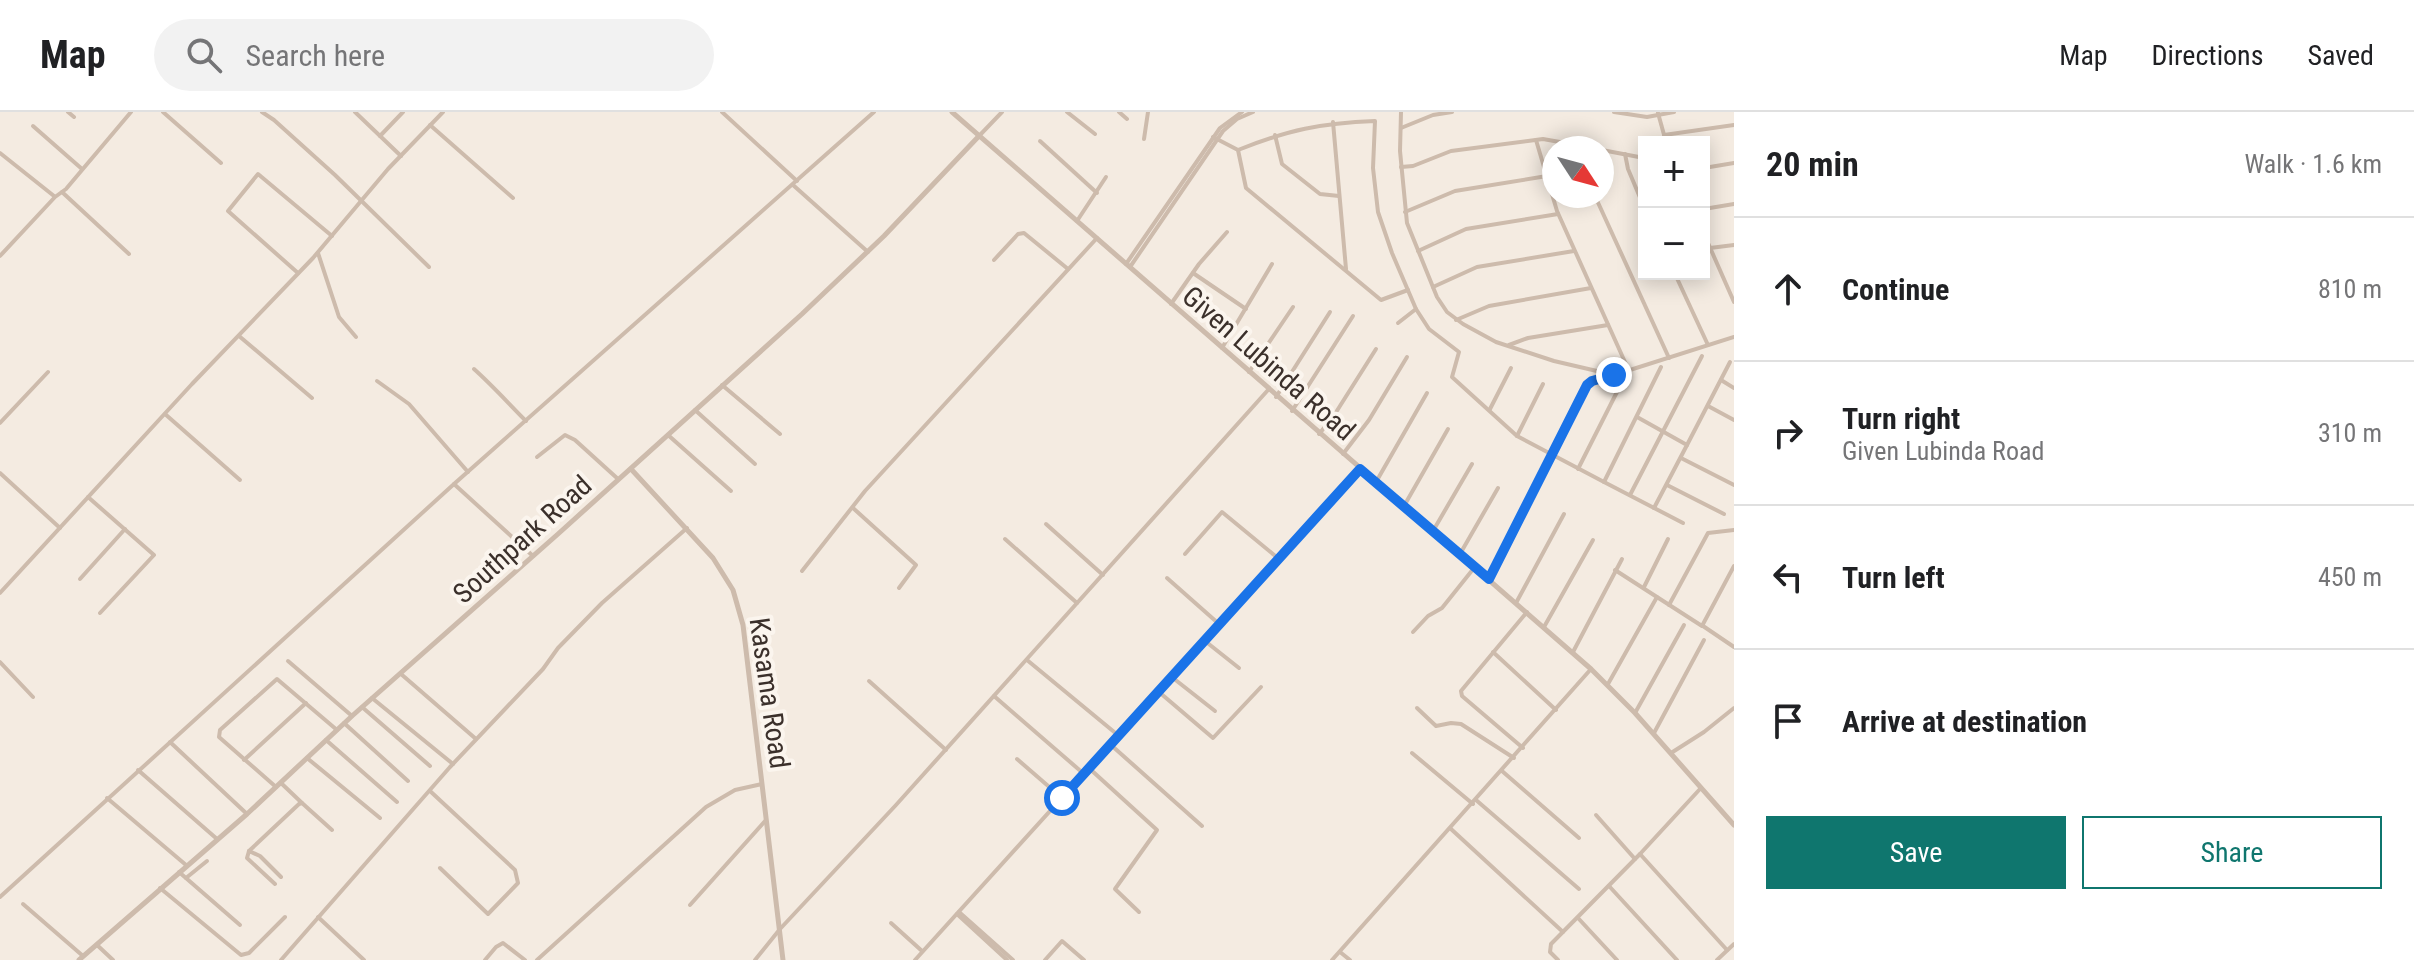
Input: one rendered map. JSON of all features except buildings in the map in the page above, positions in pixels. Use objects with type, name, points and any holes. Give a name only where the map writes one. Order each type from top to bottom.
[{"type":"street","points":[[68,112],[74,117]]},
{"type":"street","points":[[0,256],[83,169],[131,112]]},
{"type":"street","points":[[163,112],[221,163]]},
{"type":"street","points":[[262,112],[362,200],[364,207],[429,267]]},
{"type":"street","points":[[355,112],[401,156]]},
{"type":"street","points":[[360,117],[365,112]]},
{"type":"street","points":[[380,136],[403,112]]},
{"type":"street","points":[[0,593],[318,253],[443,112]]},
{"type":"street","points":[[722,112],[868,252]]},
{"type":"street","points":[[0,897],[454,484],[874,112]]},
{"type":"street","name":"Given Lubinda Road","points":[[952,112],[1292,411],[1573,652],[1635,713],[1734,825]]},
{"type":"street","points":[[979,136],[1002,112]]},
{"type":"street","points":[[1067,112],[1095,134]]},
{"type":"street","points":[[1119,112],[1127,119]]},
{"type":"street","points":[[1144,139],[1148,112]]},
{"type":"street","points":[[1128,266],[1220,128],[1242,112]]},
{"type":"street","points":[[1215,138],[1237,119],[1253,112]]},
{"type":"street","points":[[1401,112],[1405,212],[1417,251],[1447,312],[1456,320],[1506,346],[1614,375]]},
{"type":"street","points":[[1400,128],[1433,115],[1452,112]]},
{"type":"street","points":[[1614,112],[1647,117],[1674,112]]},
{"type":"street","points":[[1658,113],[1664,135],[1734,125]]},
{"type":"street","points":[[1215,138],[1238,150],[1275,135],[1333,122],[1375,121],[1373,168],[1378,212],[1416,309],[1429,329],[1459,352],[1452,377],[1517,436],[1683,523]]},
{"type":"street","points":[[1333,122],[1346,271]]},
{"type":"street","points":[[430,125],[513,198]]},
{"type":"street","points":[[33,126],[83,169]]},
{"type":"street","points":[[1275,135],[1282,164],[1320,194],[1339,196]]},
{"type":"street","name":"Southpark Road","points":[[81,958],[247,814],[344,723],[631,469],[868,252],[979,136]]},
{"type":"street","points":[[1536,140],[1542,160]]},
{"type":"street","points":[[1401,167],[1413,166],[1451,151],[1542,140]]},
{"type":"street","points":[[1040,141],[1097,193]]},
{"type":"street","points":[[1238,150],[1246,188],[1381,300],[1408,290]]},
{"type":"street","points":[[1614,152],[1638,157]]},
{"type":"street","points":[[0,153],[55,197]]},
{"type":"street","points":[[1625,154],[1638,193]]},
{"type":"street","points":[[1710,167],[1734,163]]},
{"type":"street","points":[[298,273],[228,211],[258,174],[332,236]]},
{"type":"street","points":[[1077,221],[1106,177]]},
{"type":"street","points":[[1405,212],[1455,191],[1542,177]]},
{"type":"street","points":[[62,192],[129,254]]},
{"type":"street","points":[[1710,208],[1734,204]]},
{"type":"street","points":[[1556,208],[1629,371]]},
{"type":"street","points":[[1600,208],[1669,358]]},
{"type":"street","points":[[1417,251],[1466,229],[1558,214]]},
{"type":"street","points":[[1171,304],[1227,232]]},
{"type":"street","points":[[994,260],[1018,234],[1024,233],[1068,269]]},
{"type":"street","points":[[802,571],[852,508],[1097,238]]},
{"type":"street","points":[[1734,245],[1710,248],[1734,302]]},
{"type":"street","points":[[1433,287],[1477,267],[1574,251]]},
{"type":"street","points":[[318,253],[339,317],[356,337]]},
{"type":"street","points":[[1222,348],[1272,264]]},
{"type":"street","points":[[1193,273],[1246,309]]},
{"type":"street","points":[[1678,280],[1708,345]]},
{"type":"street","points":[[1727,286],[1734,285]]},
{"type":"street","points":[[1456,320],[1489,306],[1591,288]]},
{"type":"street","points":[[1249,372],[1293,307]]},
{"type":"street","points":[[1398,323],[1416,309]]},
{"type":"street","points":[[1276,397],[1330,312]]},
{"type":"street","points":[[1292,411],[1353,316]]},
{"type":"street","points":[[1506,346],[1528,338],[1608,325]]},
{"type":"street","points":[[239,336],[312,398]]},
{"type":"street","points":[[1489,579],[1589,383],[1734,337]]},
{"type":"street","points":[[1319,434],[1376,349]]},
{"type":"street","points":[[1630,495],[1702,356]]},
{"type":"street","points":[[1343,454],[1369,420],[1407,357]]},
{"type":"street","points":[[1654,508],[1730,362]]},
{"type":"street","points":[[1604,482],[1661,367]]},
{"type":"street","points":[[1490,409],[1511,368]]},
{"type":"street","points":[[474,369],[501,392],[509,405],[526,421]]},
{"type":"street","points":[[0,423],[48,372]]},
{"type":"street","points":[[1578,469],[1623,380]]},
{"type":"street","points":[[1721,380],[1734,388]]},
{"type":"street","points":[[377,381],[409,404],[468,472]]},
{"type":"street","points":[[1517,436],[1543,384]]},
{"type":"street","points":[[722,385],[780,434]]},
{"type":"street","points":[[755,960],[1268,390]]},
{"type":"street","points":[[1376,482],[1427,393]]},
{"type":"street","points":[[1707,406],[1734,420]]},
{"type":"street","points":[[695,410],[755,464]]},
{"type":"street","points":[[165,414],[240,480]]},
{"type":"street","points":[[1637,417],[1687,445]]},
{"type":"street","points":[[1404,506],[1448,429]]},
{"type":"street","points":[[537,457],[565,435],[575,440],[618,479]]},
{"type":"street","points":[[668,435],[731,491]]},
{"type":"street","points":[[1681,458],[1734,485]]},
{"type":"street","points":[[1433,531],[1472,464]]},
{"type":"street","name":"Kasama Road","points":[[631,469],[713,558],[736,599],[743,625],[783,960]]},
{"type":"street","points":[[915,960],[1360,469]]},
{"type":"street","points":[[0,473],[60,528]]},
{"type":"street","points":[[454,484],[533,556]]},
{"type":"street","points":[[1667,485],[1724,514]]},
{"type":"street","points":[[1460,554],[1498,488]]},
{"type":"street","points":[[88,497],[154,555],[100,613]]},
{"type":"street","points":[[852,508],[914,562],[915,568],[899,588]]},
{"type":"street","points":[[1185,554],[1222,512],[1279,559]]},
{"type":"street","points":[[1516,603],[1564,514]]},
{"type":"street","points":[[1046,524],[1103,575]]},
{"type":"street","points":[[281,960],[453,764],[602,603],[687,528]]},
{"type":"street","points":[[80,579],[125,529]]},
{"type":"street","points":[[1669,605],[1708,533],[1734,530]]},
{"type":"street","points":[[1005,539],[1077,603]]},
{"type":"street","points":[[1643,588],[1668,539]]},
{"type":"street","points":[[1544,627],[1593,540]]},
{"type":"street","points":[[1573,652],[1622,559]]},
{"type":"street","points":[[1702,626],[1734,566]]},
{"type":"street","points":[[1413,632],[1428,616],[1442,608],[1475,568]]},
{"type":"street","points":[[1615,570],[1734,647]]},
{"type":"street","points":[[1167,578],[1220,624]]},
{"type":"street","points":[[1608,684],[1657,597]]},
{"type":"street","points":[[1523,748],[1461,693],[1527,612]]},
{"type":"street","points":[[1635,713],[1684,625]]},
{"type":"street","points":[[1653,734],[1704,640]]},
{"type":"street","points":[[1205,641],[1239,668]]},
{"type":"street","points":[[1493,651],[1556,710]]},
{"type":"street","points":[[1027,660],[1119,736]]},
{"type":"street","points":[[288,661],[352,716]]},
{"type":"street","points":[[0,662],[33,697]]},
{"type":"street","points":[[1332,960],[1591,669]]},
{"type":"street","points":[[401,674],[476,739]]},
{"type":"street","points":[[1172,677],[1215,711]]},
{"type":"street","points":[[332,830],[219,737],[220,730],[277,679],[337,730]]},
{"type":"street","points":[[869,681],[946,750]]},
{"type":"street","points":[[1159,692],[1213,738],[1261,687]]},
{"type":"street","points":[[994,696],[1084,774]]},
{"type":"street","points":[[372,698],[453,764]]},
{"type":"street","points":[[244,760],[306,703]]},
{"type":"street","points":[[362,707],[430,766]]},
{"type":"street","points":[[1417,708],[1436,726],[1461,724],[1514,758]]},
{"type":"street","points":[[1670,753],[1734,708]]},
{"type":"street","points":[[344,723],[408,781]]},
{"type":"street","points":[[326,740],[397,802]]},
{"type":"street","points":[[170,742],[247,814]]},
{"type":"street","points":[[1111,745],[1202,826]]},
{"type":"street","points":[[1412,753],[1579,889]]},
{"type":"street","points":[[307,758],[380,818]]},
{"type":"street","points":[[1017,759],[1062,798]]},
{"type":"street","points":[[1089,769],[1157,830],[1115,889],[1139,912]]},
{"type":"street","points":[[138,770],[217,839]]},
{"type":"street","points":[[1502,771],[1579,838]]},
{"type":"street","points":[[537,960],[706,807],[735,790],[762,784]]},
{"type":"street","points":[[1558,960],[1550,947],[1700,789]]},
{"type":"street","points":[[430,791],[515,870],[518,883],[488,914],[440,868]]},
{"type":"street","points":[[107,798],[186,865]]},
{"type":"street","points":[[275,884],[247,858],[249,851],[302,803]]},
{"type":"street","points":[[1596,815],[1635,859]]},
{"type":"street","points":[[690,905],[766,820]]},
{"type":"street","points":[[1451,829],[1563,932]]},
{"type":"street","points":[[249,851],[260,856],[281,877]]},
{"type":"street","points":[[1640,854],[1727,950]]},
{"type":"street","points":[[186,878],[207,861]]},
{"type":"street","points":[[179,872],[240,925]]},
{"type":"street","points":[[1609,886],[1677,960]]},
{"type":"street","points":[[160,888],[241,955],[249,953],[285,917]]},
{"type":"street","points":[[23,904],[81,958]]},
{"type":"street","points":[[958,913],[1010,960]]},
{"type":"street","points":[[318,917],[364,960]]},
{"type":"street","points":[[1578,918],[1617,960]]},
{"type":"street","points":[[891,923],[922,951]]},
{"type":"street","points":[[1045,960],[1062,941],[1084,960]]},
{"type":"street","points":[[485,960],[503,943],[525,960]]},
{"type":"street","points":[[1717,960],[1734,944]]},
{"type":"street","points":[[96,945],[113,960]]},
{"type":"street","points":[[1340,952],[1350,960]]},
{"type":"route","points":[[1062,798],[1360,469],[1489,579],[1587,385],[1614,375]]}]
